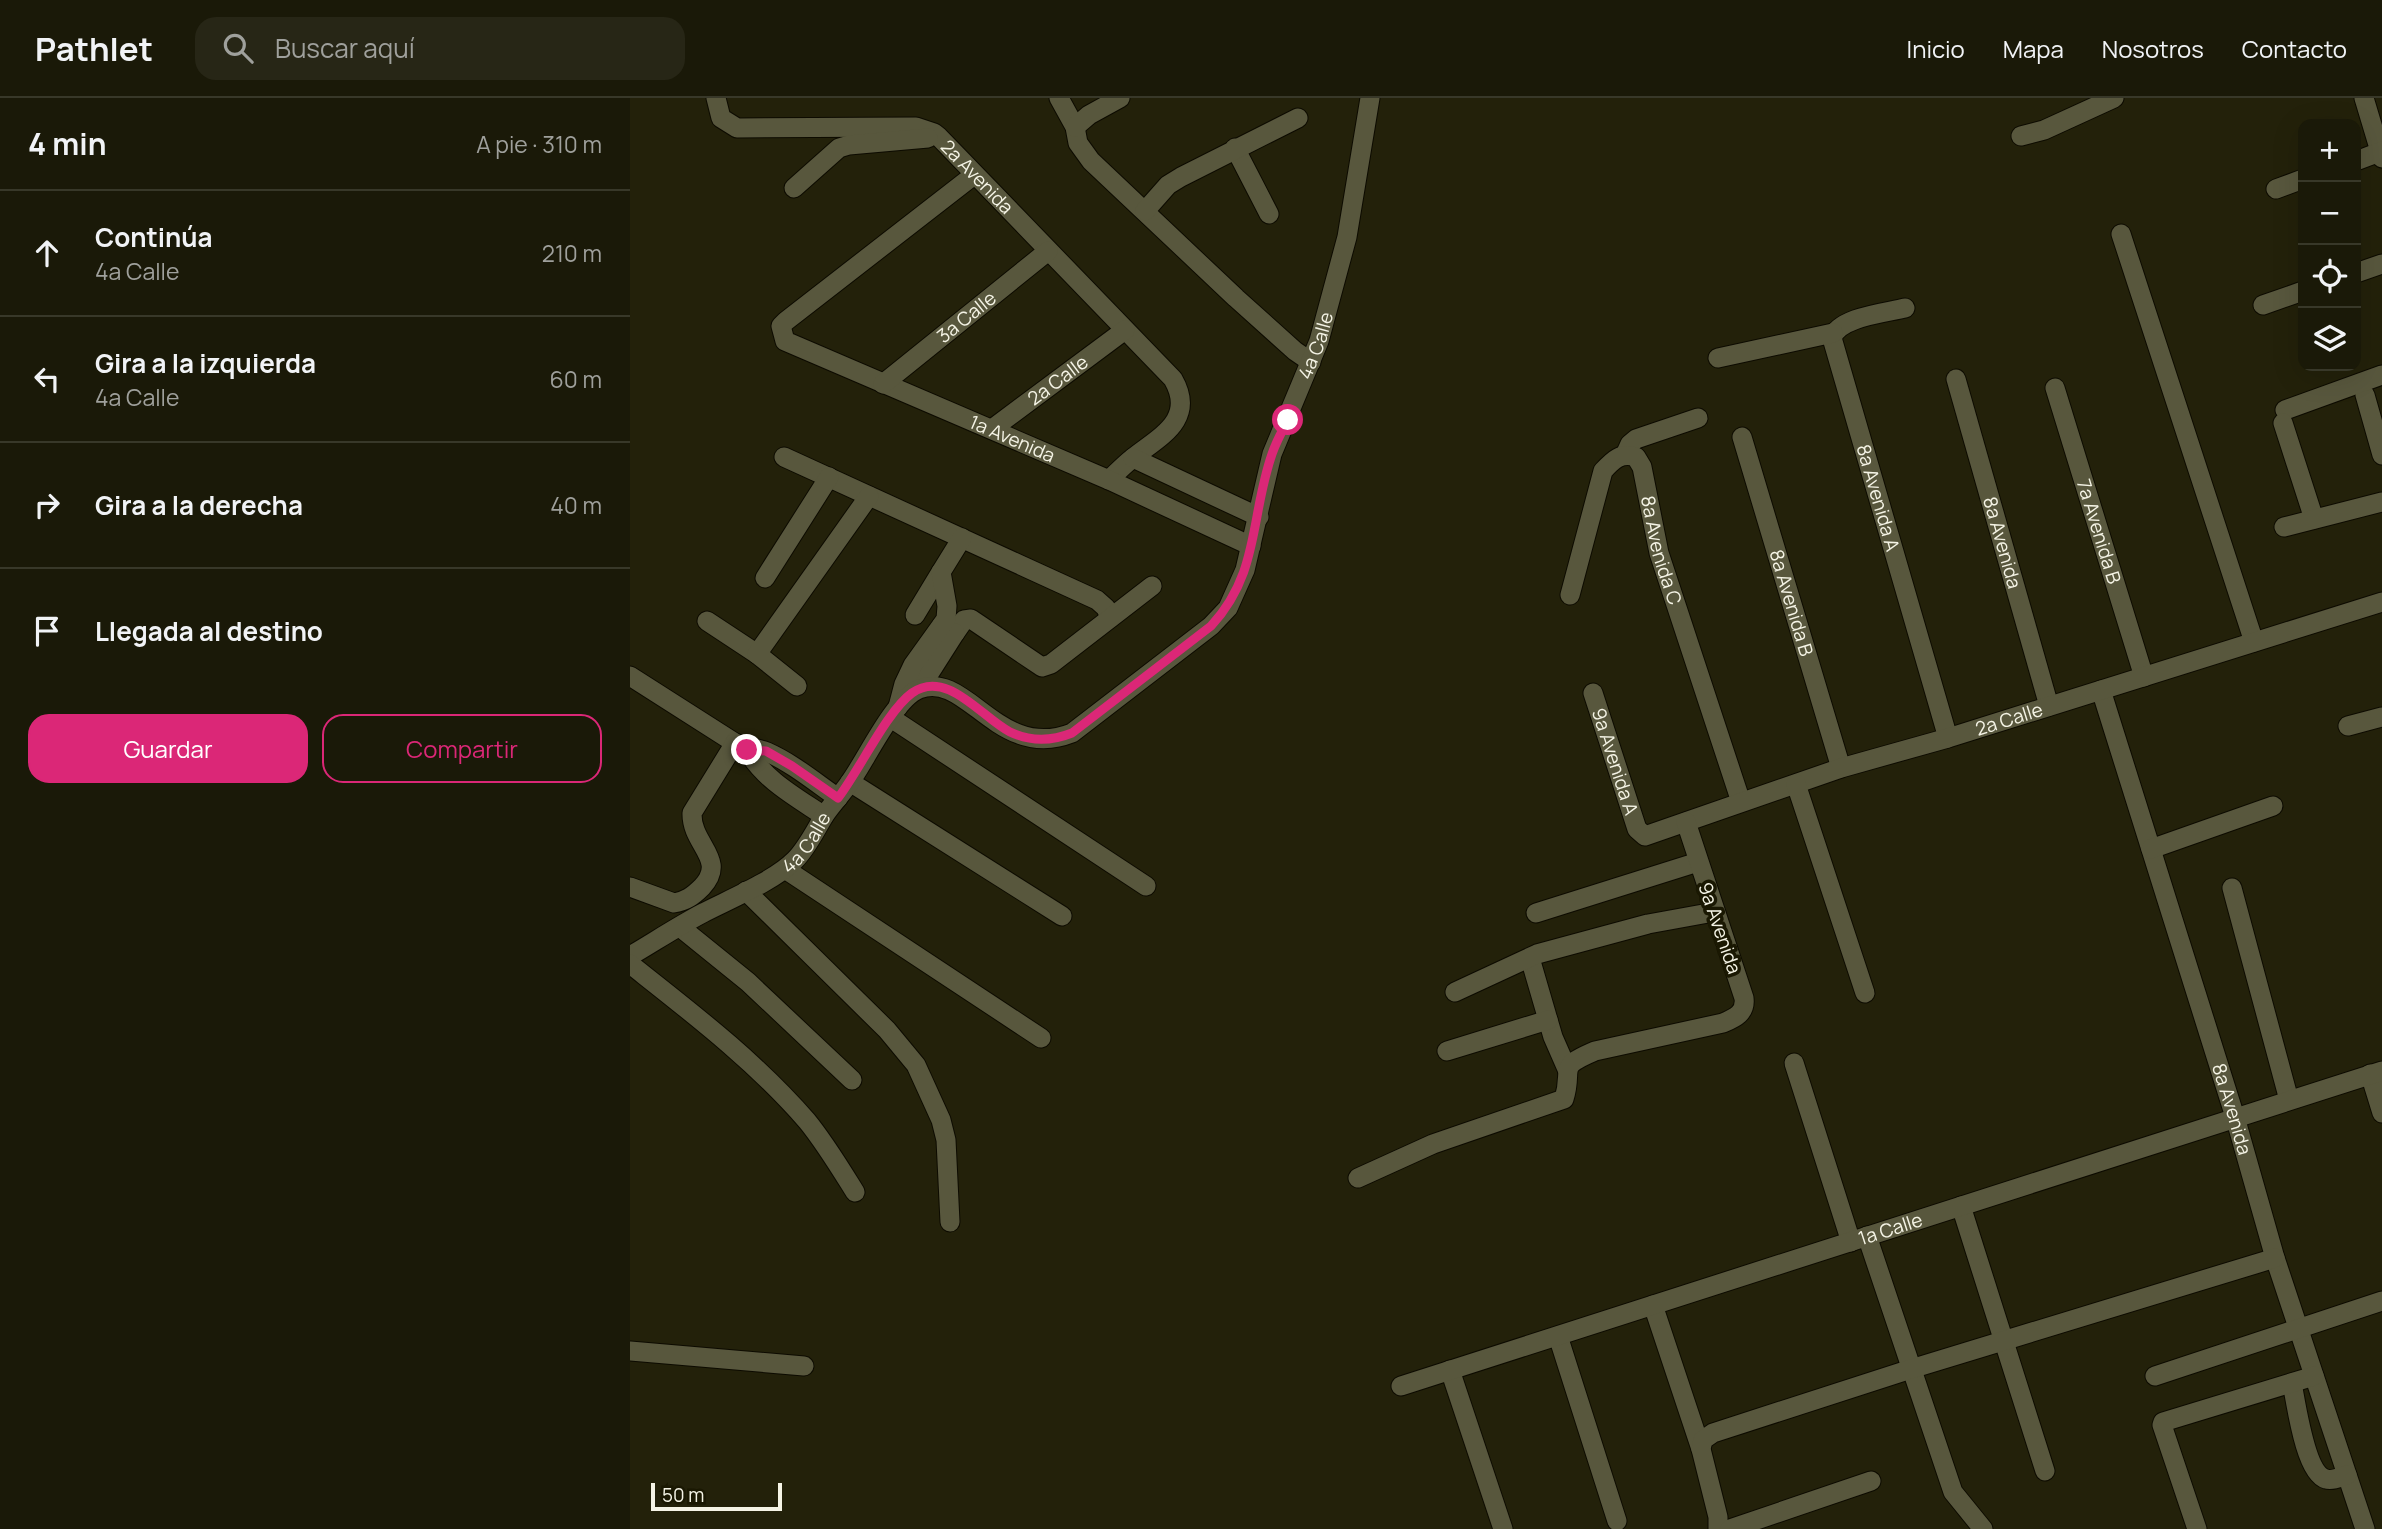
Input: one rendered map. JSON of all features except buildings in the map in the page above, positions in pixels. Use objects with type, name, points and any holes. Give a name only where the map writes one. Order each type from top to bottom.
[{"type":"street","name":"2a Avenida","points":[[716,98],[721,118],[737,128],[916,127],[939,137],[1173,379],[1180,396],[1175,424],[1132,458]]},
{"type":"street","points":[[1059,98],[1075,127],[1078,144],[1091,161],[1245,307],[1311,362]]},
{"type":"street","points":[[1075,127],[1089,115],[1120,98]]},
{"type":"street","name":"4a Calle","points":[[630,956],[785,869],[801,853],[894,713],[910,694],[920,688],[949,689],[1009,732],[1045,740],[1072,733],[1211,626],[1228,608],[1245,570],[1272,454],[1311,362],[1347,237],[1370,98]]},
{"type":"street","points":[[2021,136],[2044,130],[2114,98]]},
{"type":"street","points":[[2361,160],[2381,154],[2364,98]]},
{"type":"street","points":[[1145,211],[1168,185],[1235,148],[1298,118]]},
{"type":"street","points":[[794,188],[839,148],[939,137]]},
{"type":"street","points":[[1235,148],[1269,215]]},
{"type":"street","name":"1a Avenida","points":[[974,176],[781,326],[785,341],[1110,480],[1251,546]]},
{"type":"street","points":[[2276,189],[2298,182]]},
{"type":"street","points":[[2121,234],[2254,642]]},
{"type":"street","name":"3a Calle","points":[[883,384],[1048,251]]},
{"type":"street","points":[[2361,271],[2382,264]]},
{"type":"street","points":[[2263,304],[2298,293]]},
{"type":"street","points":[[1718,358],[1833,333],[1850,321],[1905,308]]},
{"type":"street","name":"2a Calle","points":[[992,429],[1125,330]]},
{"type":"street","name":"8a Avenida A","points":[[1833,333],[1833,343],[1948,738]]},
{"type":"street","points":[[2314,519],[2284,416],[2382,374]]},
{"type":"street","name":"8a Avenida","points":[[1956,379],[2049,706]]},
{"type":"street","name":"7a Avenida B","points":[[2054,388],[2144,677]]},
{"type":"street","points":[[2365,395],[2382,455]]},
{"type":"street","points":[[1570,595],[1603,471],[1614,460],[1625,455],[1630,444],[1636,439],[1698,418]]},
{"type":"street","name":"8a Avenida B","points":[[1742,437],[1841,768]]},
{"type":"street","name":"8a Avenida C","points":[[1625,455],[1636,457],[1642,467],[1659,554],[1741,802]]},
{"type":"street","points":[[784,457],[1097,600],[1106,608],[1110,618]]},
{"type":"street","points":[[1110,480],[1132,458],[1259,517]]},
{"type":"street","points":[[765,578],[829,477]]},
{"type":"street","points":[[757,654],[869,496]]},
{"type":"street","points":[[2284,527],[2382,502]]},
{"type":"street","points":[[915,615],[962,538]]},
{"type":"street","points":[[920,688],[948,629],[941,572]]},
{"type":"street","points":[[1146,886],[894,713],[913,665],[948,629],[964,620],[971,619],[1042,667],[1051,664],[1152,586]]},
{"type":"street","name":"2a Calle","points":[[1637,829],[1645,836],[1841,768],[1948,738],[2382,602]]},
{"type":"street","points":[[707,621],[757,654],[797,686]]},
{"type":"street","points":[[630,676],[741,746],[756,766],[824,817]]},
{"type":"street","name":"8a Avenida","points":[[2101,690],[2235,1118],[2275,1258],[2365,1529]]},
{"type":"street","name":"9a Avenida A","points":[[1593,693],[1637,829]]},
{"type":"street","points":[[2348,726],[2382,717]]},
{"type":"street","points":[[741,746],[764,750],[838,798]]},
{"type":"street","points":[[630,887],[674,903],[693,895],[710,877],[713,868],[709,856],[695,835],[692,813],[741,746]]},
{"type":"street","points":[[795,796],[806,776]]},
{"type":"street","points":[[850,782],[1062,916]]},
{"type":"street","points":[[1797,784],[1865,993]]},
{"type":"street","points":[[2151,849],[2273,806]]},
{"type":"street","name":"9a Avenida","points":[[1567,1069],[1577,1058],[1595,1051],[1723,1023],[1740,1014],[1745,1004],[1686,822]]},
{"type":"street","points":[[1536,913],[1698,862]]},
{"type":"street","points":[[785,869],[1041,1038]]},
{"type":"street","points":[[2232,888],[2289,1100]]},
{"type":"street","points":[[746,891],[887,1030],[916,1065],[931,1094],[948,1153],[950,1223]]},
{"type":"street","points":[[1455,992],[1530,958],[1595,937],[1714,912]]},
{"type":"street","points":[[680,927],[748,982],[852,1080]]},
{"type":"street","points":[[1358,1178],[1433,1144],[1564,1099],[1567,1069],[1548,1020],[1530,958]]},
{"type":"street","points":[[630,964],[713,1030],[783,1097],[826,1146],[855,1192]]},
{"type":"street","points":[[1447,1051],[1548,1020]]},
{"type":"street","points":[[1794,1063],[1859,1239],[1911,1369],[1953,1492],[1983,1529]]},
{"type":"street","points":[[2376,1073],[2382,1113]]},
{"type":"street","name":"1a Calle","points":[[1401,1385],[2376,1073]]},
{"type":"street","points":[[1961,1206],[2045,1471]]},
{"type":"street","points":[[1701,1449],[1703,1440],[1729,1426],[2275,1258]]},
{"type":"street","points":[[2155,1376],[2382,1301]]},
{"type":"street","points":[[1653,1305],[1701,1449],[1718,1517],[1718,1529]]},
{"type":"street","points":[[1558,1336],[1617,1521]]},
{"type":"street","points":[[630,1351],[804,1366]]},
{"type":"street","points":[[1450,1370],[1503,1529]]},
{"type":"street","points":[[2197,1529],[2163,1422],[2315,1376]]},
{"type":"street","points":[[2292,1382],[2309,1457],[2315,1469],[2320,1476],[2329,1480],[2347,1475]]},
{"type":"street","points":[[1730,1529],[1871,1480]]},
{"type":"route","points":[[747,750],[766,751],[838,798],[898,708],[910,694],[920,688],[933,687],[949,689],[1009,732],[1045,740],[1072,733],[1211,626],[1228,608],[1245,570],[1272,454],[1288,420]]}]
